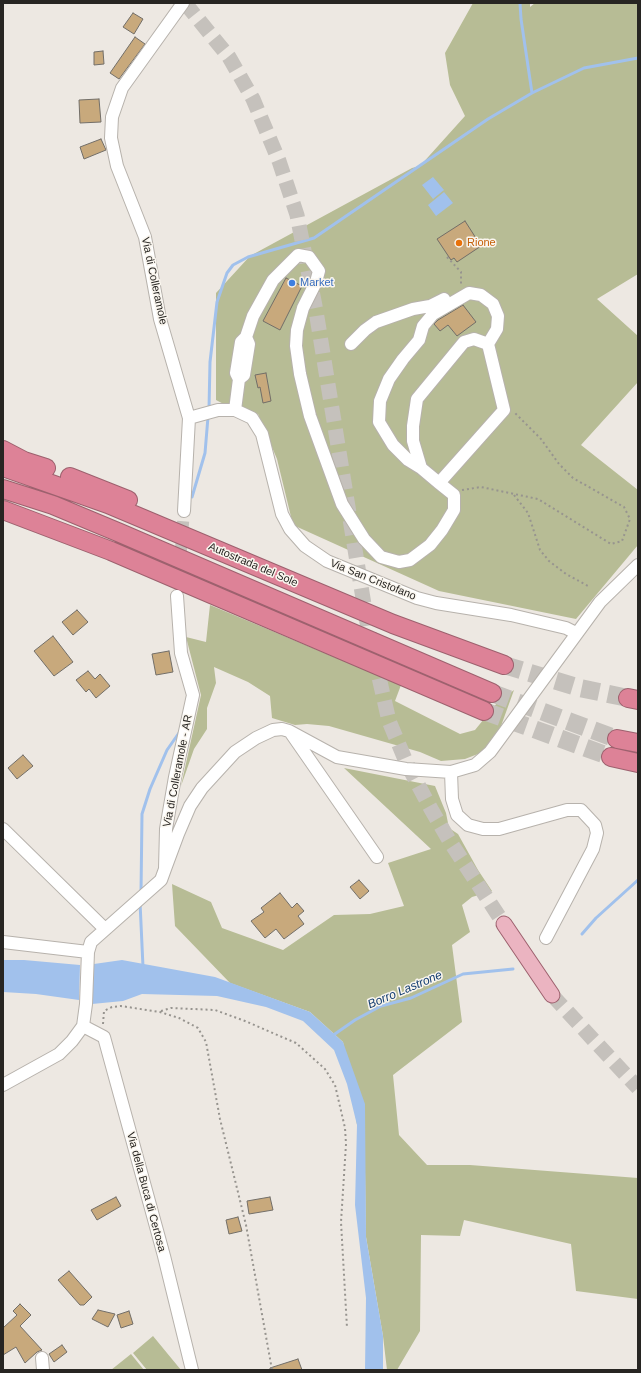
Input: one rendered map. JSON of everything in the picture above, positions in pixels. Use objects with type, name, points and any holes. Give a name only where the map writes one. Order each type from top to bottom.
[{"type":"highway","points":[[3,450],[24,461],[103,489],[196,528],[288,580]]},
{"type":"highway","name":"Autostrada del Sole","points":[[3,467],[108,504],[393,624],[504,665]]},
{"type":"highway","name":"Autostrada del Sole","points":[[3,489],[53,505],[492,693]]},
{"type":"highway","points":[[3,510],[41,523],[111,551],[484,711]]},
{"type":"highway","points":[[3,514],[41,523]]},
{"type":"highway","points":[[617,738],[638,743]]},
{"type":"highway","points":[[612,757],[638,763]]},
{"type":"main road","points":[[504,924],[552,995]]},
{"type":"street","name":"Via di Colleramole","points":[[183,3],[122,88],[112,117],[111,138],[117,166],[145,237],[160,319],[189,418],[184,511]]},
{"type":"street","points":[[189,418],[218,410],[236,410],[239,379],[244,375],[250,344],[246,337],[253,316],[273,280],[298,256],[309,256],[319,271],[316,282],[303,308],[297,330],[296,346],[310,416],[342,504],[364,539],[381,557],[399,562],[410,560],[434,540],[454,510],[454,495],[421,468],[408,460],[393,446],[384,434],[379,422],[380,401],[389,379],[403,359],[420,340],[423,326],[433,314],[465,292]]},
{"type":"street","points":[[352,344],[365,330],[376,322],[413,309],[430,306],[465,292],[481,295],[493,304],[498,316],[497,329],[488,344],[504,410],[439,483]]},
{"type":"street","points":[[421,468],[413,441],[413,426],[417,399],[459,351],[464,342],[474,339],[488,344]]},
{"type":"street","name":"Via San Cristofano","points":[[236,410],[252,418],[262,434],[282,514],[290,529],[305,546],[327,562],[417,598],[436,603],[511,615],[566,628],[576,633]]},
{"type":"street","points":[[3,1085],[59,1054],[72,1041],[83,1026],[86,1004],[88,958],[91,942],[161,880],[190,806],[202,788],[235,752],[260,736],[273,730],[282,729],[289,731],[337,757],[406,769],[451,772],[475,765],[490,752],[600,602],[638,565]]},
{"type":"street","name":"Via di Colleramole - AR","points":[[165,869],[166,829],[175,777],[193,695],[181,653],[177,596]]},
{"type":"street","points":[[289,731],[377,857]]},
{"type":"street","points":[[451,772],[452,799],[457,814],[468,825],[483,829],[499,829],[567,810],[581,810],[595,825],[597,833],[593,849],[546,938]]},
{"type":"street","points":[[3,829],[104,930]]},
{"type":"street","points":[[3,942],[88,958]]},
{"type":"street","points":[[83,1026],[104,1037]]},
{"type":"street","name":"Via della Buca di Certosa","points":[[104,1037],[164,1256],[192,1370]]},
{"type":"path","points":[[447,257],[461,272],[465,292]]},
{"type":"path","points":[[454,495],[464,490],[481,487],[538,499],[612,544],[622,541],[630,519],[624,508],[573,478],[559,464],[541,439],[517,413],[504,410]]},
{"type":"path","points":[[514,494],[528,513],[540,550],[549,561],[566,574],[590,587]]},
{"type":"path","points":[[104,1037],[104,1011],[112,1007],[121,1006],[160,1012],[179,1018],[198,1028],[206,1042],[220,1119],[246,1225],[272,1370]]},
{"type":"path","points":[[160,1012],[172,1008],[215,1010],[245,1021],[296,1043],[325,1069],[335,1085],[346,1136],[342,1222],[348,1328]]},
{"type":"green space","points":[[473,3],[530,3],[530,7],[535,3],[638,3],[638,274],[597,299],[638,336],[638,382],[581,445],[638,490],[638,545],[576,619],[439,591],[293,525],[277,459],[258,414],[235,410],[216,400],[216,293],[250,256],[412,168],[420,166],[465,116],[450,85],[445,53]]},
{"type":"green space","points":[[210,605],[401,685],[395,701],[460,734],[475,730],[497,703],[514,690],[501,726],[483,752],[465,759],[441,761],[420,752],[329,726],[307,724],[295,725],[272,718],[270,696],[248,682],[214,667],[216,683],[207,708],[207,729],[194,749],[181,786],[201,695],[186,637],[206,642]]},
{"type":"green space","points":[[344,768],[435,786],[446,813],[449,828],[458,834],[478,870],[492,891],[472,897],[462,905],[470,932],[452,945],[462,1022],[393,1075],[399,1135],[427,1165],[470,1165],[638,1178],[638,1299],[576,1291],[571,1244],[464,1220],[460,1236],[421,1235],[420,1331],[397,1370],[387,1370],[383,1336],[366,1237],[365,1172],[343,1042],[310,1012],[230,983],[175,926],[172,884],[211,902],[222,928],[283,950],[334,915],[370,914],[404,906],[388,863],[431,849]]},
{"type":"green space","points":[[153,1336],[181,1370],[147,1370],[133,1353]]},
{"type":"green space","points":[[131,1354],[144,1370],[111,1370]]},
{"type":"water","points":[[433,177],[444,190],[433,199],[422,185]]},
{"type":"water","points":[[444,192],[453,203],[436,216],[428,205]]},
{"type":"water","points":[[3,960],[24,960],[80,965],[79,1000],[36,994],[3,992]]},
{"type":"water","points":[[122,960],[215,977],[310,1012],[343,1042],[365,1104],[366,1237],[383,1336],[383,1370],[365,1370],[366,1298],[355,1205],[357,1125],[347,1084],[334,1050],[303,1021],[266,1007],[217,996],[142,994],[123,1001],[92,1004],[94,964]]},
{"type":"building","points":[[133,13],[143,19],[134,34],[123,27]]},
{"type":"building","points":[[135,37],[145,44],[119,79],[110,73]]},
{"type":"building","points":[[103,51],[104,64],[94,65],[94,52]]},
{"type":"building","points":[[99,99],[101,122],[80,123],[79,100]]},
{"type":"building","points":[[101,139],[106,150],[84,159],[80,147]]},
{"type":"building","name":"Rione","points":[[465,221],[481,246],[457,262],[454,258],[451,260],[437,239]]},
{"type":"building","points":[[286,278],[302,286],[280,330],[263,321]]},
{"type":"building","points":[[463,305],[476,322],[457,336],[448,325],[440,331],[434,324]]},
{"type":"building","points":[[266,373],[271,401],[263,403],[260,387],[258,388],[255,375]]},
{"type":"building","points":[[77,610],[88,622],[73,635],[62,622]]},
{"type":"building","points":[[53,636],[73,662],[54,676],[34,651]]},
{"type":"building","points":[[169,651],[173,672],[156,675],[152,654]]},
{"type":"building","points":[[88,671],[95,679],[100,674],[110,686],[96,698],[89,689],[86,692],[76,680]]},
{"type":"building","points":[[23,755],[33,766],[17,779],[8,768]]},
{"type":"building","points":[[359,880],[369,891],[360,899],[350,887]]},
{"type":"building","points":[[280,893],[292,908],[297,903],[304,911],[298,916],[304,924],[284,939],[276,929],[265,938],[251,921],[264,912],[261,908]]},
{"type":"building","points":[[116,1197],[121,1206],[97,1220],[91,1210]]},
{"type":"building","points":[[270,1197],[273,1210],[249,1214],[247,1201]]},
{"type":"building","points":[[238,1217],[242,1231],[229,1234],[226,1220]]},
{"type":"building","points":[[69,1271],[92,1297],[84,1305],[80,1305],[58,1280]]},
{"type":"building","points":[[20,1304],[31,1315],[20,1326],[42,1350],[37,1352],[25,1363],[16,1347],[3,1355],[3,1328],[17,1315],[13,1311]]},
{"type":"building","points":[[98,1310],[115,1314],[108,1327],[92,1319]]},
{"type":"building","points":[[129,1311],[133,1324],[121,1328],[117,1315]]},
{"type":"building","points":[[62,1345],[67,1352],[54,1362],[49,1354]]},
{"type":"building","points":[[298,1359],[302,1370],[270,1370],[270,1368]]},
{"type":"waterway","points":[[520,3],[532,93]]},
{"type":"waterway","points":[[209,409],[210,362],[217,302],[227,273],[233,265],[248,257],[314,238],[488,119],[532,93],[584,68],[638,58]]},
{"type":"waterway","points":[[192,497],[205,453],[208,417]]},
{"type":"waterway","points":[[141,893],[142,814],[150,789],[167,750],[181,730]]},
{"type":"waterway","name":"Borro Lastrone","points":[[582,934],[596,918],[638,880]]},
{"type":"waterway","points":[[140,902],[143,967]]},
{"type":"waterway","name":"Borro Lastrone","points":[[332,1036],[355,1020],[381,1006],[411,998],[463,974],[513,969]]},
{"type":"tunnel","points":[[185,3],[229,57],[253,99],[279,161],[297,215],[316,311],[368,629],[389,721],[407,764],[431,809],[449,840],[504,924]]},
{"type":"tunnel","points":[[178,587],[184,511]]},
{"type":"tunnel","points":[[504,665],[580,688],[628,698]]},
{"type":"tunnel","points":[[492,693],[617,739]]},
{"type":"tunnel","points":[[484,711],[611,757]]},
{"type":"tunnel","points":[[552,995],[638,1088]]},
{"type":"place","name":"Rione","points":[[459,243]]},
{"type":"place","name":"Market","points":[[292,283]]}]
